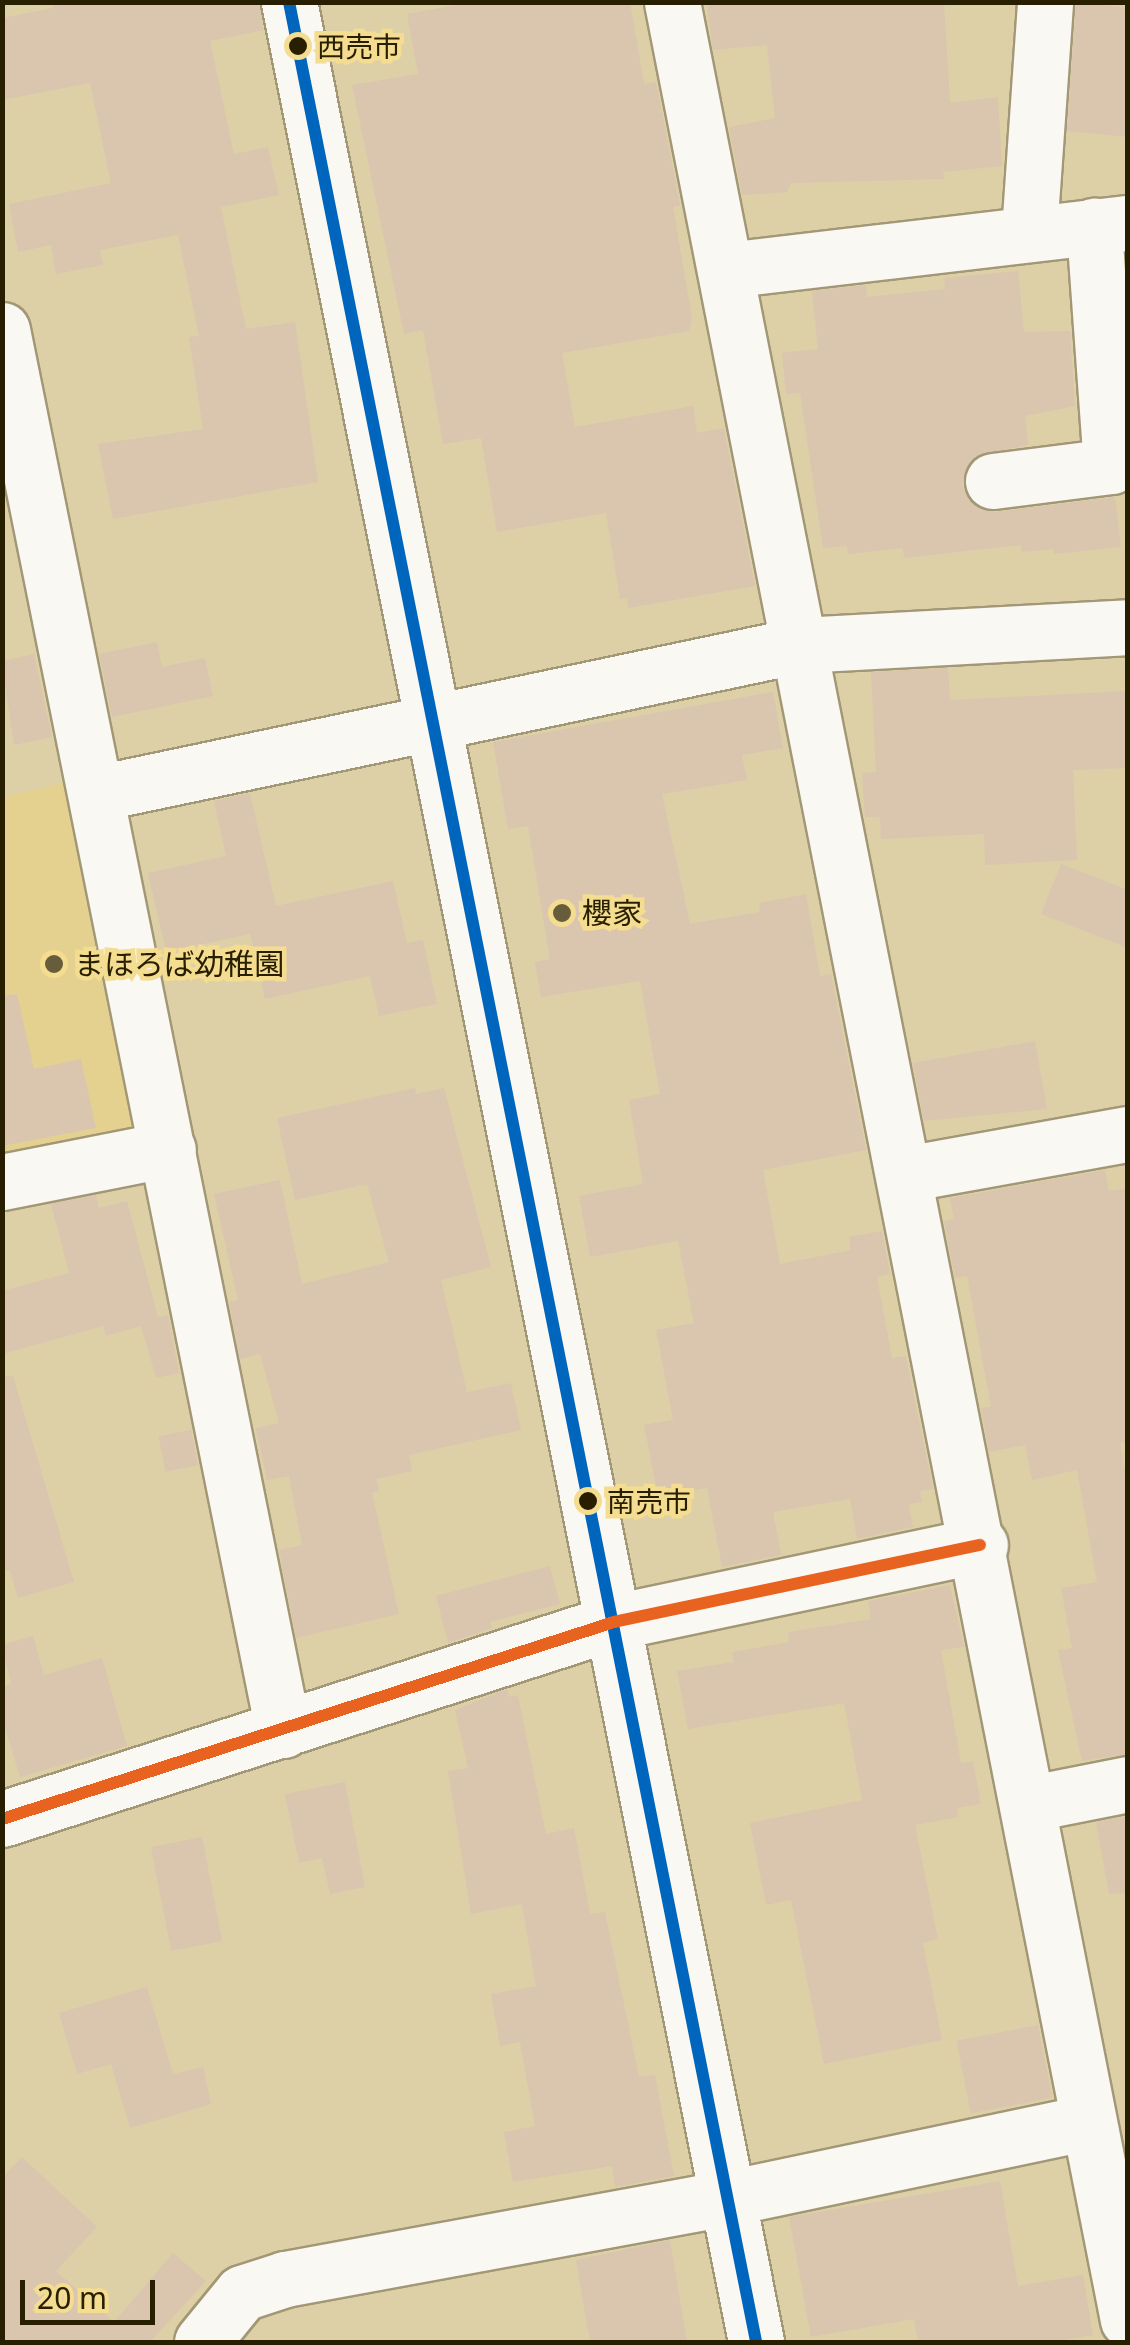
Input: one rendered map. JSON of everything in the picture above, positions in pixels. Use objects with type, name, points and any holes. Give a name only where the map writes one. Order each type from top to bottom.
[{"type":"main road","points":[[288,2],[756,2342]]},
{"type":"main road","points":[[672,2],[980,1546],[1084,2123],[1128,2320]]},
{"type":"main road","points":[[1029,232],[1045,2]]},
{"type":"main road","points":[[726,270],[1111,225],[1111,466],[993,481]]},
{"type":"main road","points":[[2,330],[11,415],[98,793],[283,1730]]},
{"type":"main road","points":[[98,793],[800,645],[1128,627]]},
{"type":"main road","points":[[905,1174],[1128,1134]]},
{"type":"main road","points":[[2,1182],[168,1148]]},
{"type":"main road","points":[[2,1819],[614,1622],[980,1546]]},
{"type":"main road","points":[[1027,1804],[1128,1784]]},
{"type":"main road","points":[[202,2342],[242,2293],[285,2279],[728,2198],[1084,2123]]},
{"type":"shaded area","name":"まほろば幼稚園","points":[[69,782],[138,1132],[2,1161],[2,797]]},
{"type":"building","points":[[52,2],[259,2],[263,30],[210,41],[234,154],[268,147],[279,195],[221,207],[246,329],[295,322],[318,482],[113,519],[98,444],[203,429],[189,337],[199,336],[178,235],[100,250],[103,265],[56,274],[51,245],[18,252],[9,204],[111,183],[90,83],[2,100],[2,18],[53,8]]},
{"type":"building","points":[[474,2],[630,2],[644,84],[656,82],[680,205],[673,207],[692,318],[689,331],[562,353],[575,427],[693,406],[697,433],[724,428],[755,586],[628,608],[627,598],[620,599],[606,513],[497,532],[481,438],[443,444],[423,330],[404,334],[352,85],[418,74],[407,14]]},
{"type":"building","points":[[737,2],[944,2],[950,103],[998,97],[1002,166],[943,172],[944,179],[791,183],[787,192],[742,195],[729,127],[775,118],[767,45],[713,50],[707,6]]},
{"type":"building","points":[[1076,2],[1128,8],[1128,137],[1067,131]]},
{"type":"building","points":[[1018,271],[1024,332],[1070,331],[1075,406],[1025,416],[1028,445],[975,456],[962,486],[969,501],[996,512],[1115,497],[1121,547],[1054,554],[1053,549],[1022,552],[1021,545],[904,558],[903,548],[848,554],[847,546],[823,548],[800,393],[786,394],[782,353],[818,349],[812,291],[866,285],[867,297],[945,289],[944,278]]},
{"type":"building","points":[[157,642],[162,667],[205,658],[213,696],[112,717],[99,654]]},
{"type":"building","points":[[34,654],[52,737],[14,745],[2,661]]},
{"type":"building","points":[[948,668],[950,700],[1128,691],[1128,768],[1073,770],[1077,860],[985,865],[984,834],[881,839],[880,817],[865,817],[862,773],[876,772],[871,672]]},
{"type":"building","points":[[773,692],[783,748],[742,755],[747,780],[662,794],[690,924],[760,912],[759,903],[806,894],[820,976],[831,974],[866,1150],[763,1170],[780,1264],[851,1250],[849,1237],[882,1231],[890,1274],[877,1277],[892,1358],[906,1356],[933,1489],[920,1491],[922,1502],[909,1504],[913,1527],[857,1539],[850,1499],[773,1512],[781,1555],[722,1567],[707,1488],[658,1496],[644,1425],[673,1420],[656,1330],[694,1323],[678,1241],[590,1257],[579,1196],[643,1184],[629,1100],[660,1094],[640,981],[541,997],[535,962],[550,959],[528,826],[508,829],[493,742]]},
{"type":"building","points":[[250,793],[276,906],[393,881],[407,943],[423,940],[437,1004],[379,1016],[370,976],[265,999],[250,934],[166,952],[148,873],[226,856],[214,801]]},
{"type":"building","points":[[1061,864],[1128,890],[1128,948],[1041,914]]},
{"type":"building","points":[[17,994],[34,1069],[81,1059],[96,1128],[2,1146],[2,996]]},
{"type":"building","points":[[1035,1041],[1047,1109],[924,1121],[913,1063]]},
{"type":"building","points":[[415,1088],[416,1094],[444,1088],[491,1267],[441,1280],[467,1392],[511,1383],[521,1430],[409,1455],[412,1471],[376,1479],[379,1491],[372,1492],[399,1614],[296,1638],[279,1550],[302,1545],[289,1476],[267,1480],[256,1428],[279,1423],[260,1354],[240,1359],[229,1302],[238,1300],[214,1194],[280,1180],[302,1284],[389,1262],[367,1184],[295,1200],[277,1118]]},
{"type":"building","points":[[1105,1170],[1109,1191],[1128,1188],[1128,1442],[1120,1443],[1128,1488],[1128,1754],[1082,1761],[1058,1650],[1072,1648],[1061,1588],[1097,1582],[1077,1470],[1032,1480],[1025,1445],[989,1452],[981,1408],[991,1407],[967,1276],[955,1278],[944,1221],[954,1219],[950,1198]]},
{"type":"building","points":[[96,1195],[99,1208],[127,1201],[158,1317],[168,1315],[179,1373],[156,1378],[141,1326],[106,1336],[103,1326],[2,1354],[2,1291],[69,1273],[51,1204]]},
{"type":"building","points":[[13,1376],[74,1582],[18,1598],[10,1570],[2,1572],[2,1377]]},
{"type":"building","points":[[191,1430],[198,1465],[165,1472],[159,1436]]},
{"type":"building","points":[[550,1566],[560,1604],[490,1622],[492,1628],[448,1643],[436,1596]]},
{"type":"building","points":[[950,1585],[964,1647],[941,1650],[961,1763],[973,1761],[981,1804],[957,1808],[958,1817],[915,1825],[938,1939],[923,1943],[942,2040],[824,2064],[791,1900],[766,1905],[750,1823],[862,1800],[844,1703],[688,1729],[677,1671],[734,1662],[732,1652],[789,1642],[788,1632],[871,1619],[868,1601]]},
{"type":"building","points":[[33,1636],[44,1675],[102,1658],[127,1746],[20,1777],[2,1718],[2,1687],[11,1684],[2,1645]]},
{"type":"building","points":[[507,1689],[509,1697],[518,1695],[546,1834],[574,1828],[590,1914],[605,1912],[639,2077],[655,2075],[674,2176],[615,2187],[612,2166],[513,2182],[504,2132],[535,2126],[520,2042],[500,2046],[491,1994],[536,1986],[522,1904],[471,1914],[448,1771],[468,1768],[455,1710]]},
{"type":"building","points":[[345,1782],[365,1887],[330,1894],[322,1858],[299,1863],[285,1794]]},
{"type":"building","points":[[1128,1816],[1128,1893],[1109,1894],[1096,1822]]},
{"type":"building","points":[[202,1837],[222,1941],[171,1951],[151,1847]]},
{"type":"building","points":[[147,1987],[173,2074],[203,2067],[211,2104],[130,2128],[111,2064],[77,2074],[59,2013]]},
{"type":"building","points":[[1038,2025],[1052,2098],[971,2113],[957,2041]]},
{"type":"building","points":[[22,2157],[97,2227],[56,2271],[114,2322],[173,2253],[206,2281],[150,2342],[2,2342],[2,2178]]},
{"type":"building","points":[[1000,2181],[1018,2286],[1083,2275],[1093,2335],[1052,2342],[918,2342],[914,2319],[811,2337],[789,2217]]},
{"type":"building","points":[[670,2240],[687,2342],[590,2342],[576,2260]]},
{"type":"transit line","points":[[289,2],[756,2342]]},
{"type":"transit line","points":[[2,1819],[614,1622],[980,1545]]},
{"type":"place","name":"西売市","points":[[298,46]]},
{"type":"place","name":"櫻家","points":[[562,913]]},
{"type":"place","name":"まほろば幼稚園","points":[[54,964]]},
{"type":"place","name":"南売市","points":[[588,1501]]}]
